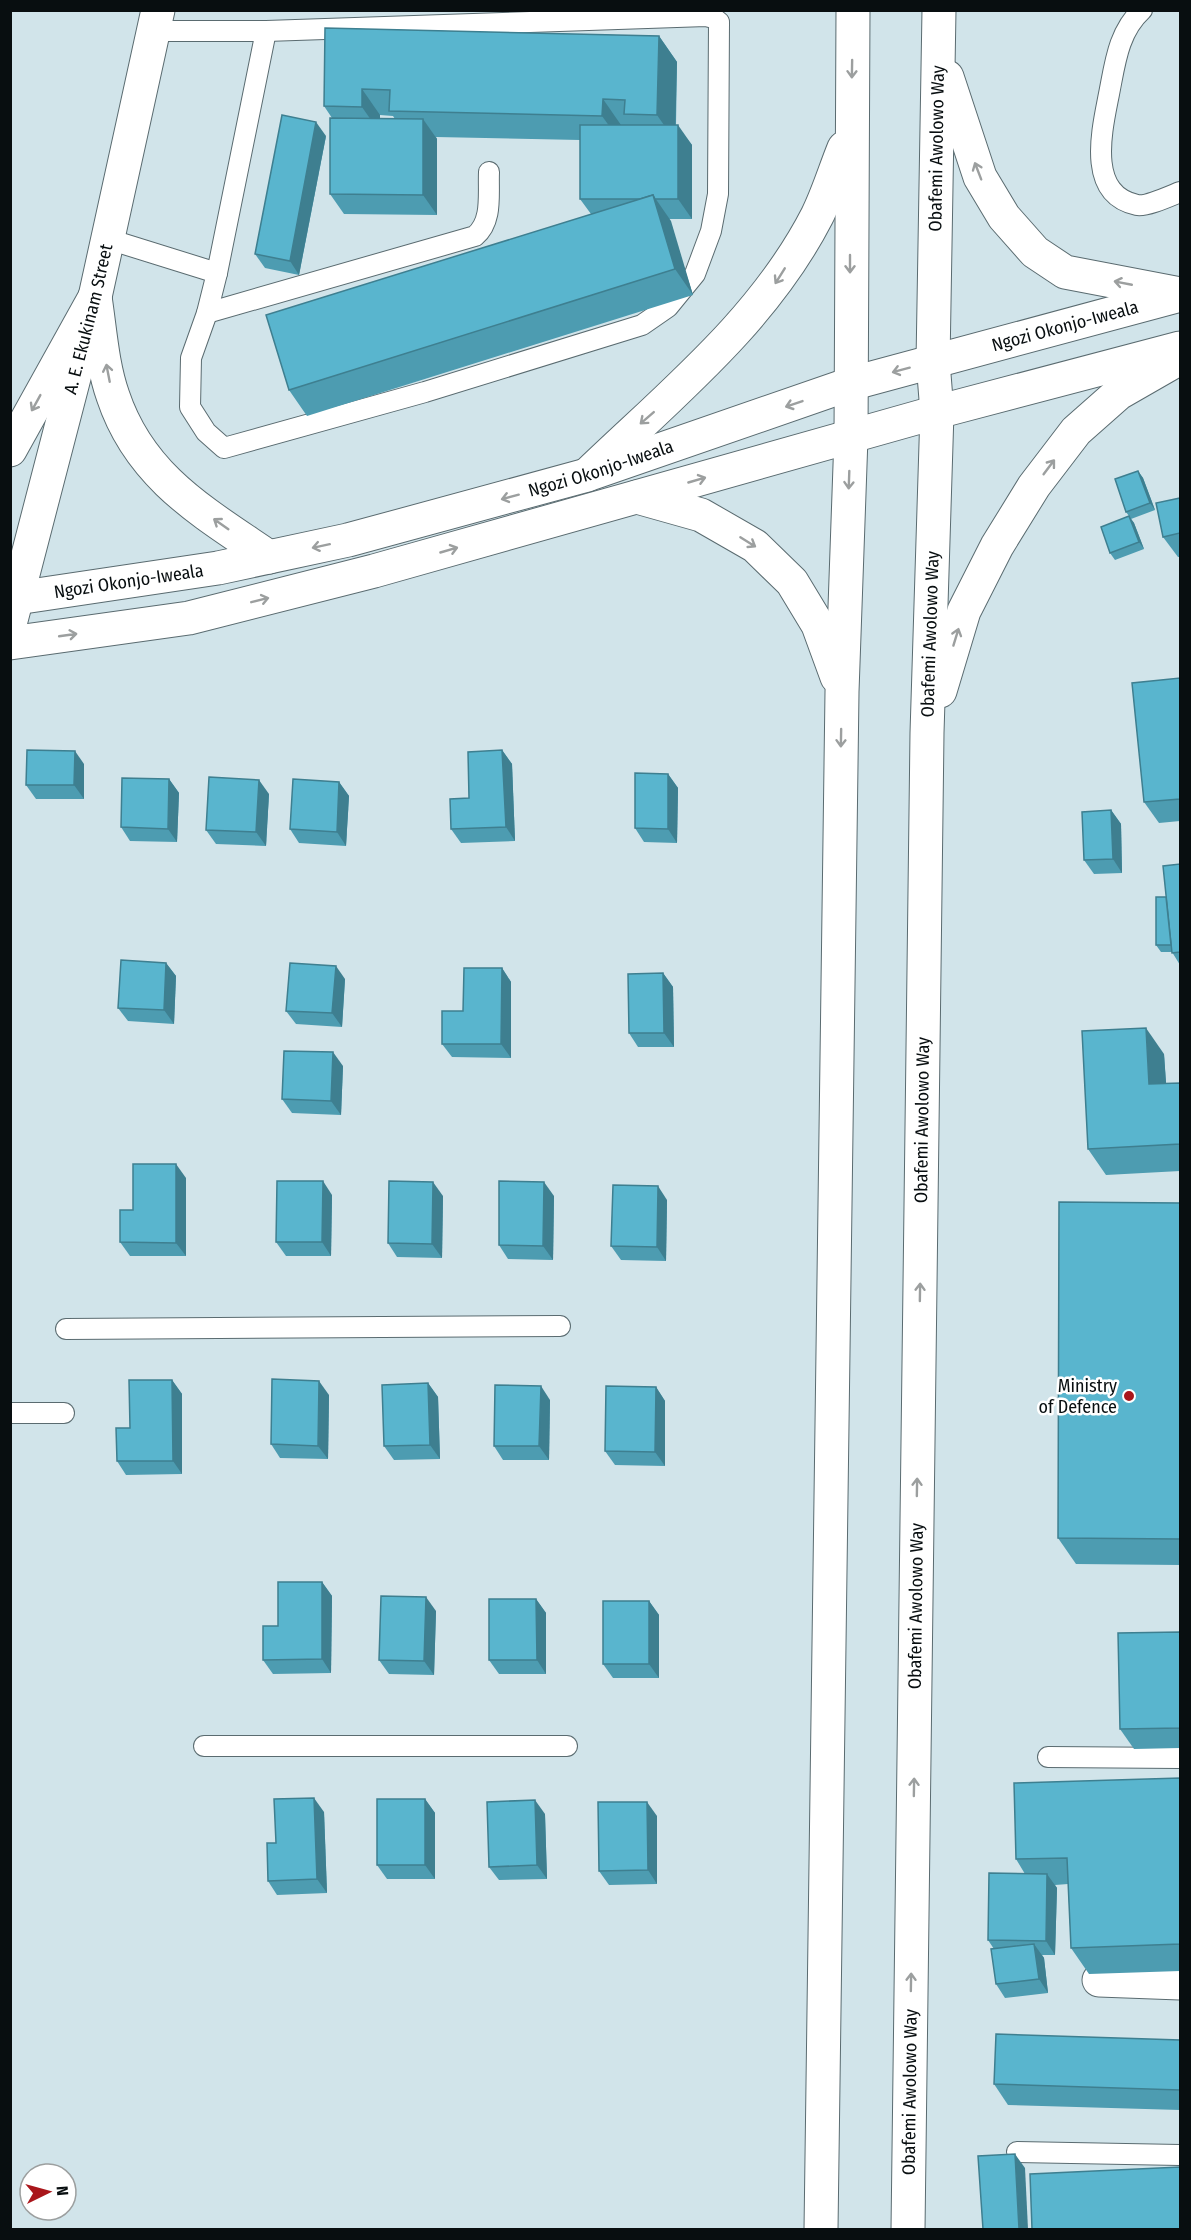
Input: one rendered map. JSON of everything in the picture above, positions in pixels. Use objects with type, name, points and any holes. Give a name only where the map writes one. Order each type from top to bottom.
[{"type":"main road","points":[[821,2229],[842,692],[851,437],[853,10]]},
{"type":"main road","name":"Obafemi Awolowo Way","points":[[908,2229],[927,733],[937,412],[933,362],[939,10]]},
{"type":"main road","name":"A. E. Ekukinam Street","points":[[12,607],[95,297],[155,21]]},
{"type":"main road","points":[[939,52],[980,177],[1004,217],[1035,252],[1065,272],[1180,295]]},
{"type":"main road","points":[[587,475],[686,384],[731,337],[775,284],[817,216],[851,129]]},
{"type":"main road","name":"Ngozi Okonjo-Iweala","points":[[12,607],[218,568],[348,540],[587,475],[850,384],[1180,295]]},
{"type":"main road","points":[[10,450],[95,297]]},
{"type":"main road","points":[[95,297],[112,396],[129,434],[148,463],[179,494],[269,557]]},
{"type":"main road","name":"Ngozi Okonjo-Iweala","points":[[10,643],[189,618],[374,571],[937,412],[1180,348]]},
{"type":"main road","points":[[927,733],[964,611],[997,546],[1034,486],[1076,431],[1119,393],[1180,358]]},
{"type":"main road","points":[[637,497],[701,515],[755,546],[792,582],[818,625],[842,692]]},
{"type":"main road","points":[[1099,1980],[1180,1983]]},
{"type":"lane","points":[[1142,10],[1131,20],[1118,47],[1100,141],[1102,166],[1111,188],[1121,200],[1140,206],[1180,192]]},
{"type":"lane","points":[[155,21],[266,31],[706,16],[714,18],[719,22],[717,194],[711,231],[695,274],[669,307],[642,325],[425,392],[224,448],[206,432],[190,406],[191,358],[207,313],[266,31]]},
{"type":"lane","points":[[207,313],[475,236],[483,229],[487,217],[489,172]]},
{"type":"lane","points":[[108,238],[216,273]]},
{"type":"lane","points":[[66,1329],[560,1326]]},
{"type":"lane","points":[[10,1413],[64,1413]]},
{"type":"lane","points":[[204,1746],[567,1746]]},
{"type":"lane","points":[[1048,1756],[1180,1758]]},
{"type":"lane","points":[[1017,2152],[1180,2155]]},
{"type":"building","points":[[325,28],[659,36],[657,115],[624,114],[625,100],[603,99],[602,116],[389,111],[390,90],[362,89],[362,107],[324,106]]},
{"type":"building","points":[[282,115],[316,122],[290,261],[255,254]]},
{"type":"building","points":[[330,118],[423,119],[423,195],[330,194]]},
{"type":"building","points":[[580,125],[678,125],[678,199],[655,199],[653,195],[640,199],[580,199]]},
{"type":"building","points":[[653,195],[675,269],[289,390],[266,315]]},
{"type":"building","points":[[1138,471],[1150,503],[1126,512],[1115,479]]},
{"type":"building","points":[[1180,498],[1180,533],[1163,537],[1156,503]]},
{"type":"building","points":[[1129,516],[1139,542],[1110,553],[1101,527]]},
{"type":"building","points":[[1180,678],[1180,799],[1144,802],[1132,683]]},
{"type":"building","points":[[27,750],[75,751],[74,785],[26,785]]},
{"type":"building","points":[[502,750],[506,827],[451,829],[450,799],[469,798],[468,752]]},
{"type":"building","points":[[635,773],[668,774],[668,829],[635,828]]},
{"type":"building","points":[[209,777],[259,780],[256,832],[206,830]]},
{"type":"building","points":[[122,778],[169,779],[168,829],[121,827]]},
{"type":"building","points":[[293,779],[339,782],[337,832],[290,829]]},
{"type":"building","points":[[1111,810],[1113,859],[1084,860],[1082,812]]},
{"type":"building","points":[[1180,864],[1180,952],[1172,953],[1163,866]]},
{"type":"building","points":[[1156,897],[1166,897],[1171,945],[1156,945]]},
{"type":"building","points":[[121,960],[166,963],[164,1010],[118,1008]]},
{"type":"building","points":[[290,963],[336,966],[332,1013],[286,1011]]},
{"type":"building","points":[[464,968],[502,968],[501,1044],[442,1044],[442,1011],[463,1011]]},
{"type":"building","points":[[663,973],[664,1033],[629,1033],[628,974]]},
{"type":"building","points":[[1146,1028],[1149,1084],[1180,1083],[1180,1144],[1088,1149],[1082,1031]]},
{"type":"building","points":[[284,1051],[333,1052],[331,1101],[282,1099]]},
{"type":"building","points":[[133,1164],[176,1164],[176,1243],[120,1242],[120,1210],[133,1210]]},
{"type":"building","points":[[277,1181],[323,1181],[322,1242],[276,1242]]},
{"type":"building","points":[[389,1181],[433,1182],[432,1244],[388,1243]]},
{"type":"building","points":[[499,1181],[544,1182],[543,1246],[499,1245]]},
{"type":"building","points":[[613,1185],[658,1186],[657,1247],[611,1246]]},
{"type":"building","name":"Ministry of Defence","points":[[1059,1202],[1180,1203],[1180,1539],[1058,1538]]},
{"type":"building","points":[[272,1379],[319,1381],[318,1446],[271,1444]]},
{"type":"building","points":[[129,1380],[172,1380],[173,1461],[117,1461],[116,1428],[130,1428]]},
{"type":"building","points":[[428,1383],[430,1445],[384,1446],[382,1385]]},
{"type":"building","points":[[495,1385],[541,1386],[539,1446],[494,1446]]},
{"type":"building","points":[[606,1386],[656,1387],[655,1452],[605,1451]]},
{"type":"building","points":[[278,1582],[322,1582],[322,1659],[263,1660],[263,1626],[278,1626]]},
{"type":"building","points":[[381,1596],[426,1597],[424,1661],[379,1660]]},
{"type":"building","points":[[489,1599],[536,1599],[537,1660],[489,1660]]},
{"type":"building","points":[[603,1601],[649,1601],[649,1664],[603,1664]]},
{"type":"building","points":[[1180,1632],[1180,1728],[1120,1729],[1118,1633]]},
{"type":"building","points":[[1180,1778],[1180,1944],[1071,1948],[1067,1858],[1016,1859],[1014,1783]]},
{"type":"building","points":[[314,1798],[317,1879],[268,1881],[267,1843],[276,1843],[274,1799]]},
{"type":"building","points":[[377,1799],[425,1799],[425,1865],[377,1865]]},
{"type":"building","points":[[535,1800],[537,1865],[489,1867],[487,1802]]},
{"type":"building","points":[[598,1802],[647,1802],[648,1870],[599,1871]]},
{"type":"building","points":[[989,1873],[1047,1874],[1046,1941],[988,1940]]},
{"type":"building","points":[[1034,1944],[1039,1979],[996,1984],[991,1949]]},
{"type":"building","points":[[996,2034],[1180,2040],[1180,2090],[994,2084]]},
{"type":"building","points":[[1015,2154],[1019,2229],[983,2229],[978,2156]]},
{"type":"building","points":[[1180,2167],[1180,2229],[1032,2229],[1030,2174]]},
{"type":"place","name":"Ministry of Defence","points":[[1129,1396]]}]
